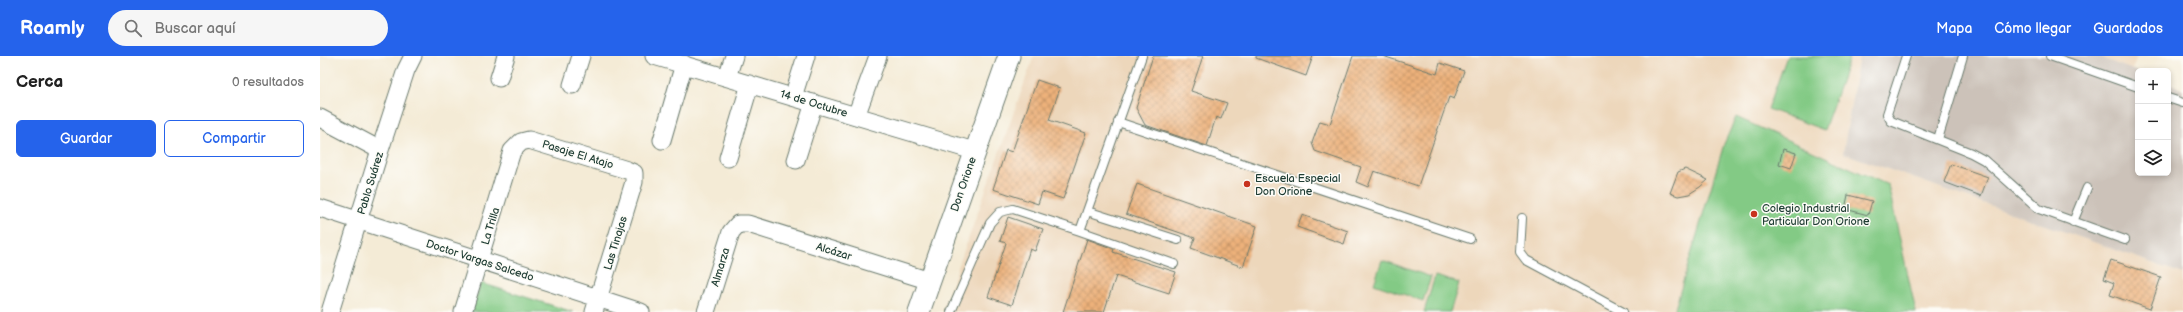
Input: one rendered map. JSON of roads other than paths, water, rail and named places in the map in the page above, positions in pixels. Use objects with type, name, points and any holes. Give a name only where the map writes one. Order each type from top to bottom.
[{"type":"street","name":"Pablo Suárez","points":[[330,312],[380,150],[406,70],[413,56]]},
{"type":"street","points":[[499,78],[506,56]]},
{"type":"street","points":[[572,85],[581,56]]},
{"type":"street","name":"14 de Octubre","points":[[654,56],[974,151]]},
{"type":"street","points":[[727,77],[734,56]]},
{"type":"street","points":[[793,97],[806,56]]},
{"type":"street","points":[[856,116],[878,56]]},
{"type":"street","name":"Don Orione","points":[[919,312],[974,151],[1009,56]]},
{"type":"street","points":[[662,140],[684,64]]},
{"type":"street","points":[[728,158],[750,84]]},
{"type":"street","points":[[796,160],[814,103]]},
{"type":"street","points":[[320,118],[380,150]]},
{"type":"street","name":"Pasaje El Atajo","points":[[521,142],[534,141],[634,173]]},
{"type":"street","name":"La Trilla","points":[[463,312],[512,152],[521,142]]},
{"type":"street","name":"Las Tinajas","points":[[596,305],[634,182],[634,173]]},
{"type":"street","name":"Doctor Vargas Salcedo","points":[[320,208],[479,260],[596,305],[641,312]]},
{"type":"street","name":"Alcázar","points":[[738,224],[748,224],[930,281]]},
{"type":"street","name":"Almarza","points":[[706,312],[731,232],[738,224]]},
{"type":"lane","points":[[1080,231],[1142,56]]},
{"type":"lane","points":[[1906,56],[1887,114],[1888,118],[1896,124],[1938,139],[1984,160],[2040,209],[2125,240]]},
{"type":"lane","points":[[1938,139],[1964,56]]},
{"type":"lane","points":[[2050,56],[2135,86]]},
{"type":"lane","points":[[2171,99],[2183,103]]},
{"type":"lane","points":[[1118,122],[1470,239]]},
{"type":"lane","points":[[2074,222],[2087,188]]},
{"type":"lane","points":[[951,312],[990,223],[1000,212],[1013,209],[1174,264]]},
{"type":"lane","points":[[1087,211],[1178,240]]},
{"type":"lane","points":[[1522,218],[1520,252],[1526,260],[1623,312]]},
{"type":"place","name":"Escuela Especial Don Orione","points":[[1247,184]]},
{"type":"place","name":"Colegio Industrial Particular Don Orione","points":[[1754,214]]}]
